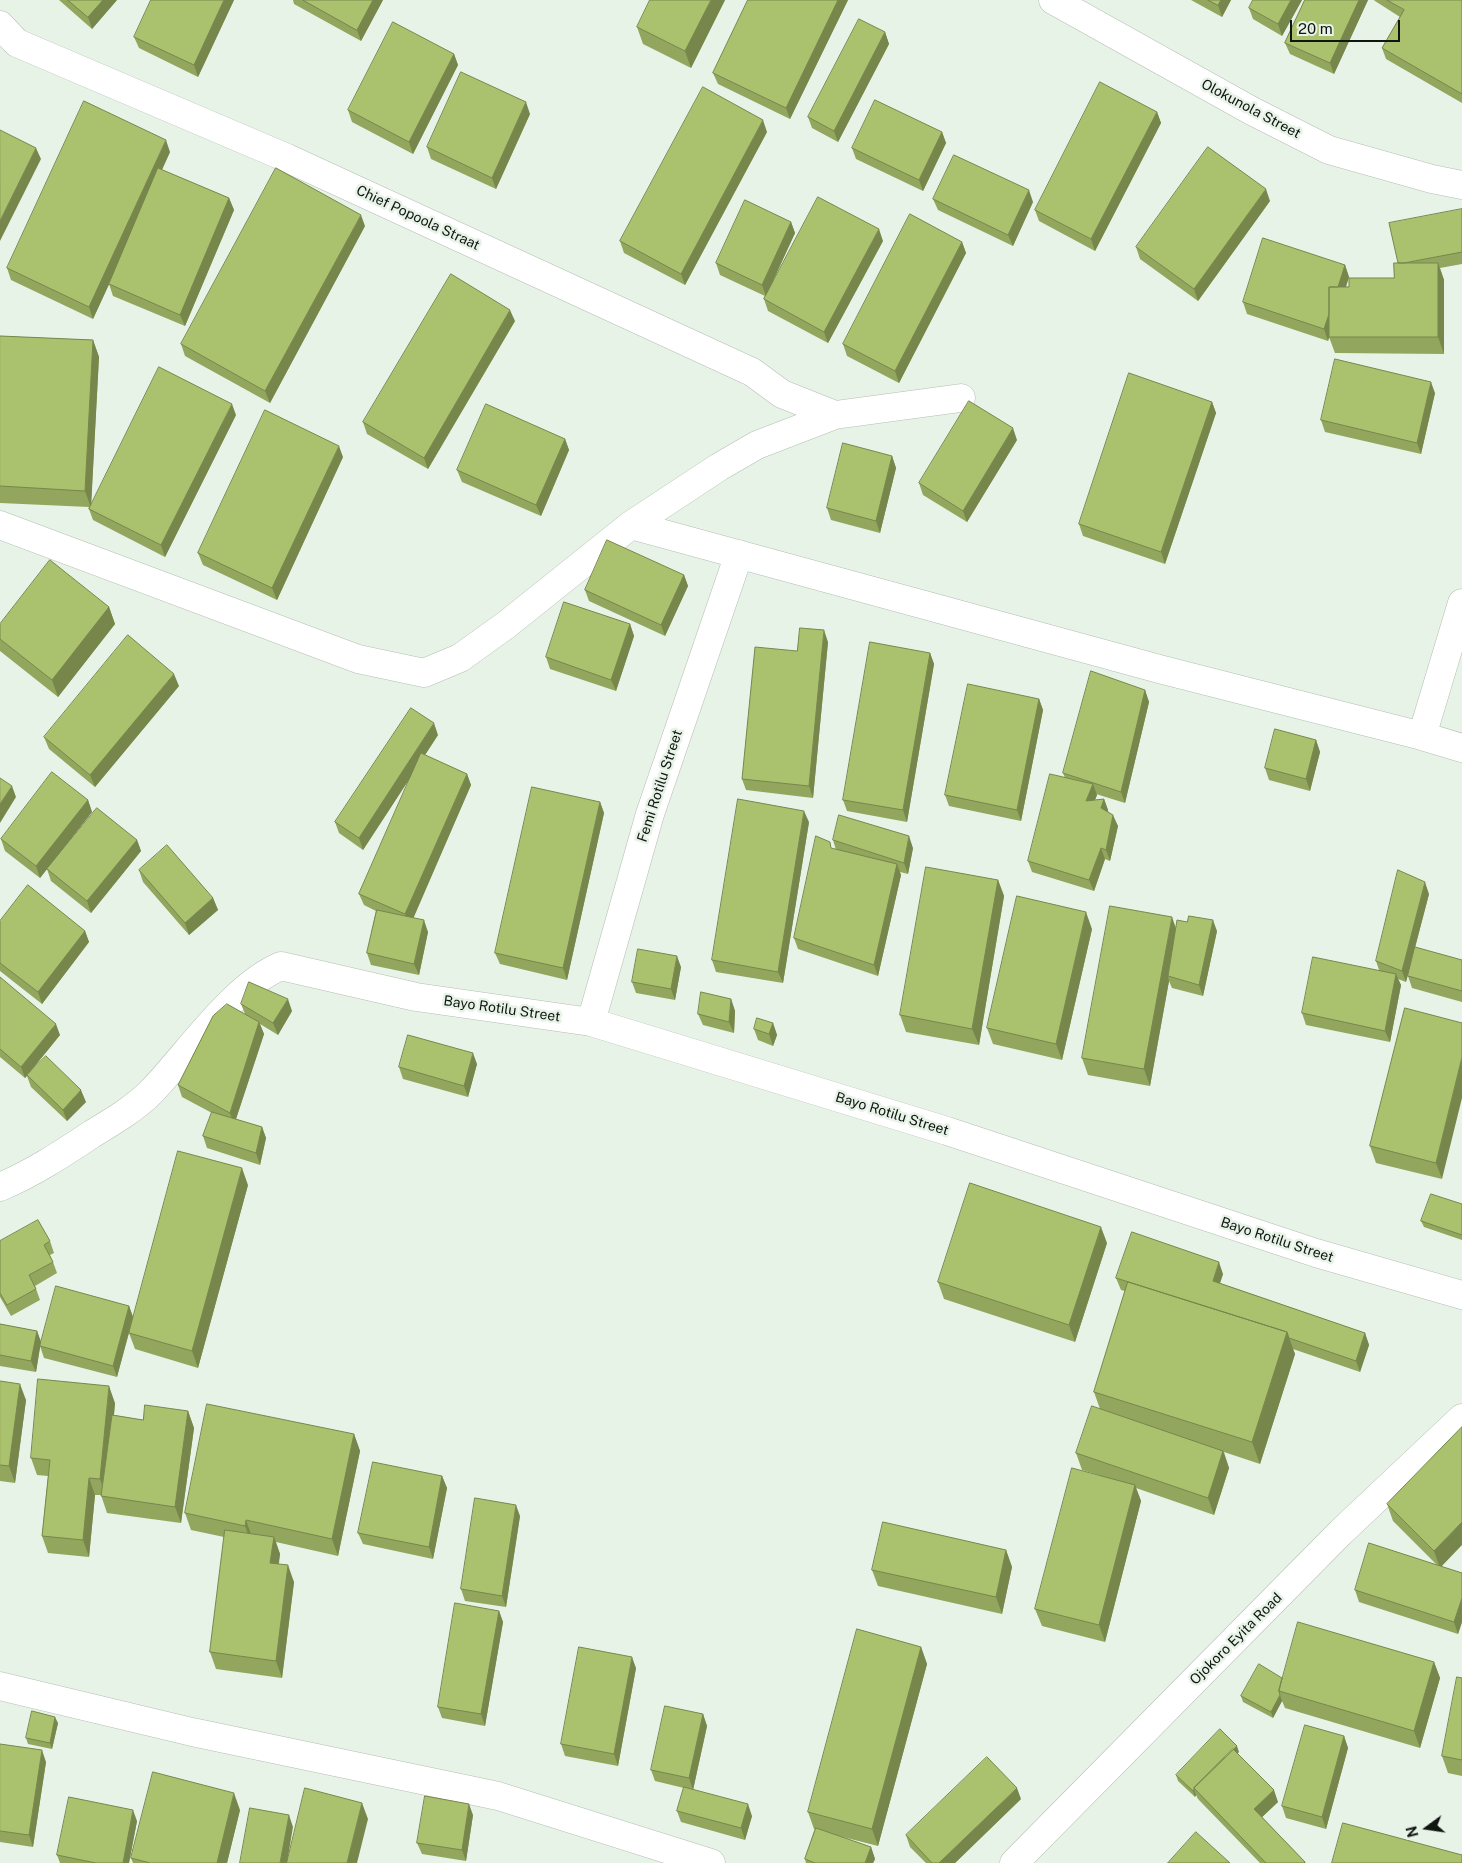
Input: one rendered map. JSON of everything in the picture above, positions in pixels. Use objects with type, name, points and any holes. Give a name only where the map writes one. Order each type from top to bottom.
[{"type":"street","name":"Olokunola Street","points":[[1053,0],[1252,110],[1329,150],[1432,179],[1462,185]]},
{"type":"street","name":"Chief Popoola Straat","points":[[0,25],[17,43],[287,158],[752,372],[782,394],[835,415]]},
{"type":"street","name":"Chief Popoola Straat","points":[[0,525],[358,659],[424,673],[460,658],[506,625],[631,525],[719,467],[757,445],[835,415],[961,398]]},
{"type":"street","points":[[631,525],[1163,670],[1422,736],[1462,748]]},
{"type":"street","name":"Femi Rotilu Street","points":[[590,1022],[650,814],[739,554]]},
{"type":"street","points":[[1422,736],[1462,603]]},
{"type":"street","name":"Bayo Rotilu Street","points":[[0,1187],[53,1161],[118,1118],[150,1093],[186,1051],[246,989],[266,972],[281,966],[416,997],[590,1022],[947,1131],[1316,1253],[1462,1295]]},
{"type":"street","name":"Ojokoro Eyita Road","points":[[1014,1863],[1341,1532],[1462,1418]]},
{"type":"street","points":[[0,1686],[192,1732],[498,1796],[711,1863]]},
{"type":"building","points":[[68,0],[103,0],[88,17]]},
{"type":"building","points":[[151,0],[224,0],[194,65],[134,37]]},
{"type":"building","points":[[303,0],[373,0],[357,30]]},
{"type":"building","points":[[650,0],[711,0],[685,51],[637,27]]},
{"type":"building","points":[[748,0],[838,0],[786,108],[713,73]]},
{"type":"building","points":[[1208,0],[1221,0],[1218,5]]},
{"type":"building","points":[[1253,0],[1291,0],[1278,24],[1249,8]]},
{"type":"building","points":[[1305,0],[1359,0],[1330,63],[1285,43]]},
{"type":"building","points":[[1387,0],[1462,0],[1462,94],[1382,48],[1404,10]]},
{"type":"building","points":[[859,19],[885,32],[834,131],[808,117]]},
{"type":"building","points":[[393,22],[454,54],[409,142],[348,110]]},
{"type":"building","points":[[461,72],[526,102],[492,178],[427,147]]},
{"type":"building","points":[[1100,82],[1157,112],[1091,239],[1035,210]]},
{"type":"building","points":[[703,87],[763,120],[681,274],[620,241]]},
{"type":"building","points":[[875,100],[942,132],[919,180],[852,148]]},
{"type":"building","points":[[84,101],[166,140],[89,307],[7,268]]},
{"type":"building","points":[[0,130],[36,148],[0,221]]},
{"type":"building","points":[[1208,147],[1266,189],[1194,289],[1136,247]]},
{"type":"building","points":[[954,155],[1029,190],[1008,235],[933,199]]},
{"type":"building","points":[[158,168],[229,198],[180,315],[109,284]]},
{"type":"building","points":[[276,168],[361,215],[265,391],[181,344]]},
{"type":"building","points":[[818,197],[879,229],[824,332],[764,299]]},
{"type":"building","points":[[745,200],[791,222],[762,285],[716,263]]},
{"type":"building","points":[[1462,209],[1462,252],[1398,263],[1389,223]]},
{"type":"building","points":[[910,214],[962,242],[895,371],[843,344]]},
{"type":"building","points":[[1263,238],[1345,265],[1338,287],[1329,287],[1329,314],[1324,329],[1243,302]]},
{"type":"building","points":[[1394,263],[1438,263],[1438,337],[1329,337],[1329,287],[1349,287],[1349,278],[1394,278]]},
{"type":"building","points":[[451,274],[510,310],[424,458],[363,422]]},
{"type":"building","points":[[0,336],[93,340],[85,491],[0,486]]},
{"type":"building","points":[[1335,359],[1431,382],[1417,443],[1321,420]]},
{"type":"building","points":[[159,367],[232,404],[161,545],[89,509]]},
{"type":"building","points":[[1129,373],[1212,402],[1161,552],[1079,524]]},
{"type":"building","points":[[969,401],[1013,428],[963,511],[919,483]]},
{"type":"building","points":[[486,404],[565,439],[536,505],[457,470]]},
{"type":"building","points":[[265,410],[339,446],[272,588],[198,553]]},
{"type":"building","points":[[843,443],[892,456],[876,521],[827,508]]},
{"type":"building","points":[[607,540],[684,575],[661,625],[585,590]]},
{"type":"building","points":[[50,560],[109,607],[52,680],[0,639],[0,624]]},
{"type":"building","points":[[564,602],[630,624],[611,680],[546,657]]},
{"type":"building","points":[[800,628],[824,630],[809,786],[742,779],[755,647],[797,651]]},
{"type":"building","points":[[128,635],[174,674],[90,775],[44,737]]},
{"type":"building","points":[[870,642],[930,653],[903,810],[843,800]]},
{"type":"building","points":[[1091,671],[1145,690],[1121,792],[1063,773]]},
{"type":"building","points":[[968,684],[1039,699],[1017,810],[945,795]]},
{"type":"building","points":[[411,708],[434,723],[359,838],[335,822]]},
{"type":"building","points":[[1275,729],[1316,740],[1306,779],[1265,768]]},
{"type":"building","points":[[421,753],[467,774],[405,914],[359,894]]},
{"type":"building","points":[[52,772],[88,800],[36,866],[1,839]]},
{"type":"building","points":[[1050,774],[1093,784],[1086,801],[1104,799],[1101,808],[1113,815],[1106,850],[1101,848],[1089,880],[1028,861]]},
{"type":"building","points":[[0,778],[12,786],[0,804]]},
{"type":"building","points":[[532,787],[600,802],[563,968],[495,953]]},
{"type":"building","points":[[738,799],[804,811],[778,972],[712,960]]},
{"type":"building","points":[[97,808],[137,840],[87,901],[47,869]]},
{"type":"building","points":[[839,815],[909,836],[904,863],[833,840]]},
{"type":"building","points":[[816,836],[830,842],[831,848],[897,864],[874,965],[794,938]]},
{"type":"building","points":[[167,845],[213,898],[185,923],[139,870]]},
{"type":"building","points":[[926,867],[998,880],[972,1029],[900,1015]]},
{"type":"building","points":[[1398,870],[1425,882],[1402,971],[1376,961]]},
{"type":"building","points":[[28,885],[85,931],[38,992],[0,963],[0,921]]},
{"type":"building","points":[[1017,896],[1086,912],[1056,1044],[987,1028]]},
{"type":"building","points":[[1110,906],[1172,917],[1144,1069],[1082,1058]]},
{"type":"building","points":[[377,910],[424,920],[414,964],[367,953]]},
{"type":"building","points":[[1189,916],[1213,920],[1199,985],[1168,976],[1177,920],[1187,922]]},
{"type":"building","points":[[1415,947],[1462,960],[1462,991],[1408,976]]},
{"type":"building","points":[[638,949],[677,956],[671,989],[632,982]]},
{"type":"building","points":[[1313,957],[1396,974],[1385,1031],[1302,1013]]},
{"type":"building","points":[[0,977],[56,1024],[21,1067],[0,1049]]},
{"type":"building","points":[[249,982],[288,999],[273,1023],[241,1004]]},
{"type":"building","points":[[701,992],[731,999],[729,1022],[698,1014]]},
{"type":"building","points":[[227,1004],[259,1022],[230,1113],[178,1085],[213,1016]]},
{"type":"building","points":[[1405,1008],[1462,1023],[1462,1057],[1436,1163],[1370,1146]]},
{"type":"building","points":[[757,1018],[773,1023],[769,1034],[754,1029]]},
{"type":"building","points":[[408,1035],[473,1053],[464,1086],[399,1067]]},
{"type":"building","points":[[46,1056],[81,1090],[63,1110],[27,1075]]},
{"type":"building","points":[[212,1112],[262,1127],[256,1153],[203,1136]]},
{"type":"building","points":[[178,1151],[242,1168],[192,1351],[129,1333]]},
{"type":"building","points":[[970,1183],[1101,1227],[1069,1325],[938,1282]]},
{"type":"building","points":[[1431,1194],[1462,1204],[1462,1235],[1421,1221]]},
{"type":"building","points":[[38,1220],[50,1241],[44,1245],[53,1262],[29,1275],[36,1289],[7,1305],[0,1293],[0,1241]]},
{"type":"building","points":[[1132,1232],[1219,1262],[1213,1281],[1365,1333],[1356,1361],[1289,1338],[1287,1332],[1116,1278]]},
{"type":"building","points":[[1128,1282],[1287,1332],[1252,1442],[1094,1392]]},
{"type":"building","points":[[56,1286],[129,1306],[113,1366],[40,1346]]},
{"type":"building","points":[[0,1324],[37,1331],[31,1361],[0,1355]]},
{"type":"building","points":[[38,1379],[109,1386],[100,1479],[89,1478],[83,1540],[42,1536],[50,1460],[31,1458]]},
{"type":"building","points":[[0,1381],[20,1384],[9,1466],[0,1465]]},
{"type":"building","points":[[207,1404],[354,1434],[332,1539],[246,1520],[245,1526],[185,1513]]},
{"type":"building","points":[[145,1405],[188,1411],[175,1507],[101,1496],[112,1415],[143,1420]]},
{"type":"building","points":[[1092,1406],[1223,1451],[1208,1498],[1076,1453]]},
{"type":"building","points":[[1462,1427],[1462,1522],[1434,1551],[1387,1504]]},
{"type":"building","points":[[373,1462],[442,1476],[429,1547],[358,1533]]},
{"type":"building","points":[[1072,1468],[1135,1485],[1099,1625],[1035,1609]]},
{"type":"building","points":[[475,1498],[516,1505],[502,1596],[461,1589]]},
{"type":"building","points":[[883,1522],[1006,1550],[996,1597],[872,1570]]},
{"type":"building","points":[[225,1530],[274,1537],[270,1563],[288,1565],[276,1661],[210,1652]]},
{"type":"building","points":[[1369,1543],[1462,1573],[1462,1598],[1454,1622],[1355,1590]]},
{"type":"building","points":[[455,1603],[499,1611],[481,1714],[438,1707]]},
{"type":"building","points":[[1298,1622],[1434,1662],[1414,1731],[1279,1691]]},
{"type":"building","points":[[857,1629],[921,1647],[872,1829],[808,1812]]},
{"type":"building","points":[[579,1647],[632,1657],[614,1754],[561,1744]]},
{"type":"building","points":[[1259,1664],[1282,1678],[1280,1695],[1271,1712],[1241,1696]]},
{"type":"building","points":[[1457,1677],[1462,1678],[1462,1760],[1442,1756]]},
{"type":"building","points":[[665,1706],[703,1714],[689,1778],[651,1770]]},
{"type":"building","points":[[32,1711],[55,1717],[50,1743],[26,1738]]},
{"type":"building","points":[[1305,1725],[1344,1736],[1322,1817],[1282,1806]]},
{"type":"building","points":[[1220,1729],[1237,1746],[1193,1791],[1176,1775]]},
{"type":"building","points":[[0,1744],[42,1750],[29,1835],[0,1831]]},
{"type":"building","points":[[1233,1749],[1274,1790],[1254,1809],[1304,1863],[1266,1863],[1194,1788]]},
{"type":"building","points":[[987,1757],[1017,1788],[939,1863],[932,1863],[906,1835]]},
{"type":"building","points":[[153,1772],[234,1793],[217,1863],[150,1863],[131,1858]]},
{"type":"building","points":[[684,1787],[748,1804],[741,1828],[677,1811]]},
{"type":"building","points":[[305,1788],[362,1803],[347,1863],[287,1863]]},
{"type":"building","points":[[425,1796],[469,1804],[462,1850],[417,1843]]},
{"type":"building","points":[[69,1797],[133,1810],[123,1863],[96,1863],[57,1855]]},
{"type":"building","points":[[250,1808],[289,1815],[280,1863],[240,1863]]},
{"type":"building","points":[[1343,1823],[1462,1855],[1462,1863],[1332,1863]]},
{"type":"building","points":[[816,1828],[871,1847],[865,1863],[815,1863],[805,1859]]},
{"type":"building","points":[[1196,1832],[1230,1863],[1168,1863]]}]
